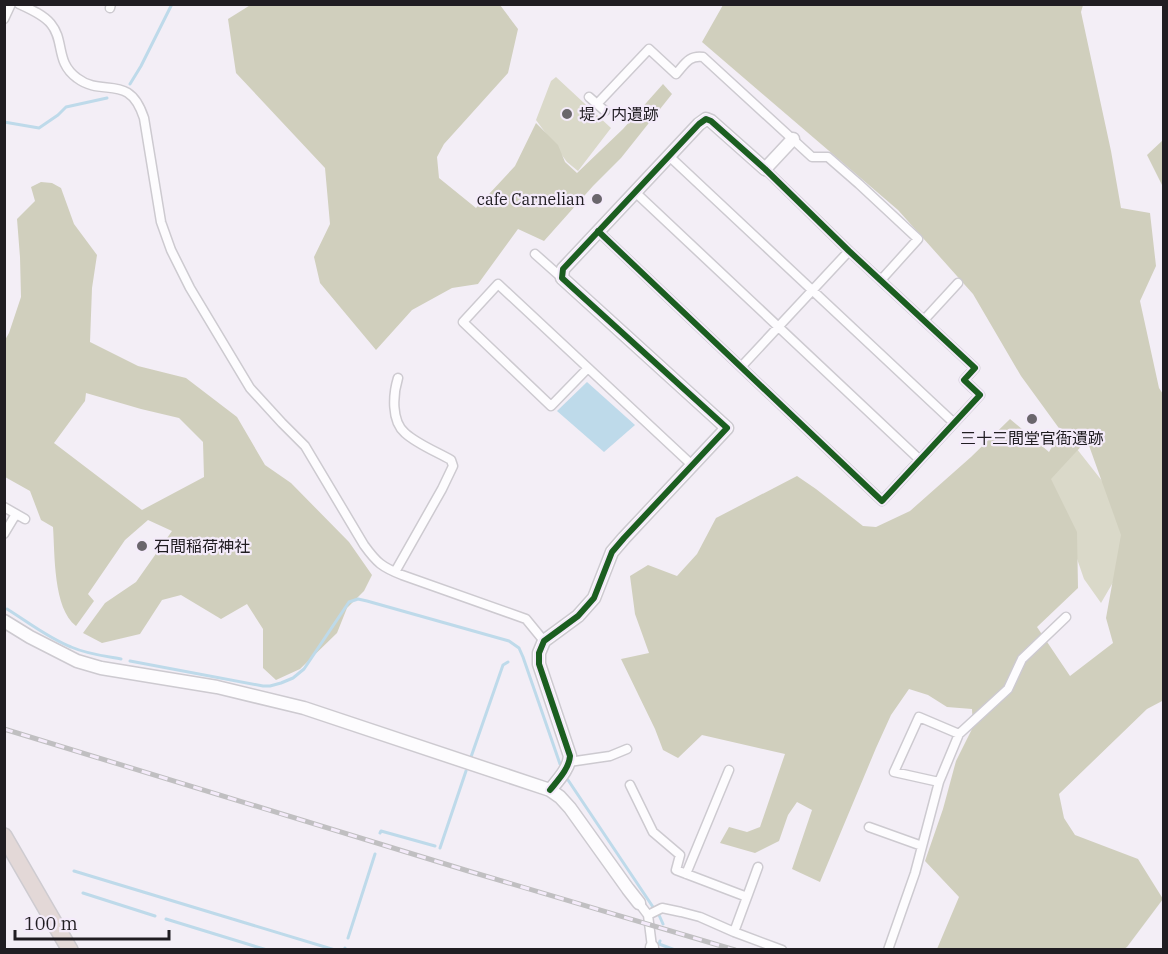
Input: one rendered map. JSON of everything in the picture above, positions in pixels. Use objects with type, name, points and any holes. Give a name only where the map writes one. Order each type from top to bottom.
[{"type":"highway","points":[[4,836],[70,950]]},
{"type":"street","points":[[4,19],[11,4]]},
{"type":"street","points":[[19,4],[44,17],[51,24],[56,32],[64,62],[76,77],[86,84],[121,89],[133,96],[140,105],[161,222],[171,250],[190,288],[250,388],[305,446],[364,545],[378,563],[395,572],[525,619],[544,641]]},
{"type":"street","points":[[597,104],[649,50],[676,74],[689,59],[695,56],[703,57],[812,157],[828,157],[918,239],[881,280]]},
{"type":"street","points":[[589,97],[605,111]]},
{"type":"street","points":[[562,278],[563,269],[598,231],[699,124],[706,119],[711,120],[975,368],[964,380],[980,395],[882,501],[598,231]]},
{"type":"street","points":[[765,169],[793,139]]},
{"type":"street","points":[[669,156],[954,423]]},
{"type":"street","points":[[635,192],[920,460]]},
{"type":"street","points":[[741,367],[849,251]]},
{"type":"street","points":[[535,254],[727,428],[612,552],[598,589],[589,604],[544,641],[539,653],[538,664],[570,756],[569,762],[550,790]]},
{"type":"street","points":[[924,320],[958,283]]},
{"type":"street","points":[[588,368],[551,406],[464,322],[498,284],[692,465]]},
{"type":"street","points":[[395,572],[453,466],[451,460],[415,441],[401,429],[394,398],[398,378]]},
{"type":"street","points":[[4,507],[25,519]]},
{"type":"street","points":[[4,534],[16,514]]},
{"type":"street","points":[[888,950],[915,873],[939,782],[959,734],[1008,689],[1022,660],[1066,617]]},
{"type":"street","points":[[4,621],[77,661],[101,668],[216,687],[304,708],[550,790],[570,808],[648,915],[652,948]]},
{"type":"street","points":[[939,782],[894,772],[919,717],[959,734]]},
{"type":"street","points":[[569,762],[610,756],[627,749]]},
{"type":"street","points":[[686,874],[729,770]]},
{"type":"street","points":[[630,785],[653,832],[680,855],[676,870],[747,897]]},
{"type":"street","points":[[869,828],[922,846]]},
{"type":"street","points":[[734,932],[758,867]]},
{"type":"street","points":[[648,915],[662,908],[681,912],[700,917],[782,950]]},
{"type":"shaded area","points":[[556,77],[611,128],[578,171],[567,162],[536,120],[551,81]]},
{"type":"shaded area","points":[[1073,444],[1121,505],[1126,560],[1101,603],[1084,579],[1047,472]]},
{"type":"green space","points":[[252,4],[500,5],[518,29],[508,73],[444,144],[437,157],[439,178],[476,208],[515,166],[536,123],[558,145],[565,162],[577,173],[623,129],[663,84],[672,94],[621,158],[544,241],[518,229],[478,284],[452,288],[412,310],[376,350],[320,283],[314,257],[330,224],[325,168],[236,73],[228,19]]},
{"type":"green space","points":[[723,5],[1083,5],[1081,12],[1121,208],[1150,213],[1156,266],[1140,301],[1159,388],[1163,394],[1164,700],[1147,709],[1059,794],[1064,818],[1075,835],[1138,859],[1163,899],[1124,949],[937,949],[959,897],[925,861],[956,761],[973,727],[972,709],[947,707],[928,695],[909,689],[891,715],[820,882],[792,869],[812,810],[797,802],[788,815],[779,841],[755,853],[720,843],[729,827],[747,832],[760,827],[785,754],[702,735],[678,758],[663,750],[621,659],[649,653],[635,614],[630,576],[648,565],[677,576],[697,554],[716,518],[797,476],[863,526],[876,527],[910,511],[1010,419],[1049,452],[1061,431],[1021,376],[973,294],[898,210],[702,42]],"holes":[[[1087,440],[1121,535],[1106,618],[1113,643],[1070,676],[1037,627],[1078,588],[1077,532],[1051,479]]]},
{"type":"green space","points":[[1163,140],[1163,187],[1147,155]]},
{"type":"green space","points":[[41,182],[52,183],[61,188],[74,224],[97,255],[92,288],[90,342],[138,366],[186,378],[237,417],[265,465],[291,483],[349,542],[372,575],[364,591],[347,608],[337,633],[300,669],[276,680],[263,668],[263,629],[247,604],[221,619],[181,595],[162,600],[140,634],[102,643],[83,633],[105,603],[136,582],[172,531],[148,520],[125,540],[88,594],[94,601],[76,626],[68,618],[59,594],[53,527],[41,520],[30,491],[5,477],[5,340],[21,297],[17,219],[35,201],[31,187]],"holes":[[[86,393],[179,418],[203,442],[204,477],[142,510],[54,443],[85,401]]]},
{"type":"water","points":[[587,382],[635,425],[604,452],[557,411]]},
{"type":"waterway","points":[[130,84],[172,4]]},
{"type":"waterway","points":[[4,122],[39,128],[66,107],[107,98]]},
{"type":"waterway","points":[[130,661],[270,686],[293,678],[304,669],[349,602],[358,599],[367,601],[509,641],[519,648],[560,764]]},
{"type":"waterway","points":[[7,609],[63,643],[89,653],[121,659]]},
{"type":"waterway","points":[[471,757],[503,665],[508,662]]},
{"type":"waterway","points":[[440,848],[466,771]]},
{"type":"waterway","points":[[568,780],[653,907]]},
{"type":"waterway","points":[[380,833],[381,831],[435,846]]},
{"type":"waterway","points":[[348,938],[375,854]]},
{"type":"waterway","points":[[74,871],[335,950]]},
{"type":"waterway","points":[[83,893],[155,916]]},
{"type":"waterway","points":[[659,915],[663,924]]},
{"type":"waterway","points":[[166,919],[267,950]]},
{"type":"waterway","points":[[660,941],[659,944],[675,950]]},
{"type":"railway","points":[[4,729],[735,950]]},
{"type":"cycle path","points":[[550,790],[565,770],[570,756],[539,664],[539,653],[544,641],[578,616],[594,598],[612,552],[727,428],[562,278],[563,269],[699,124],[706,119],[711,121],[765,169],[975,368],[964,380],[980,395],[882,501],[598,231]]},
{"type":"place","name":"堤ノ内遺跡","points":[[567,114]]},
{"type":"place","name":"cafe Carnelian","points":[[597,199]]},
{"type":"place","name":"三十三間堂官衙遺跡","points":[[1032,419]]},
{"type":"place","name":"石間稲荷神社","points":[[142,546]]}]
